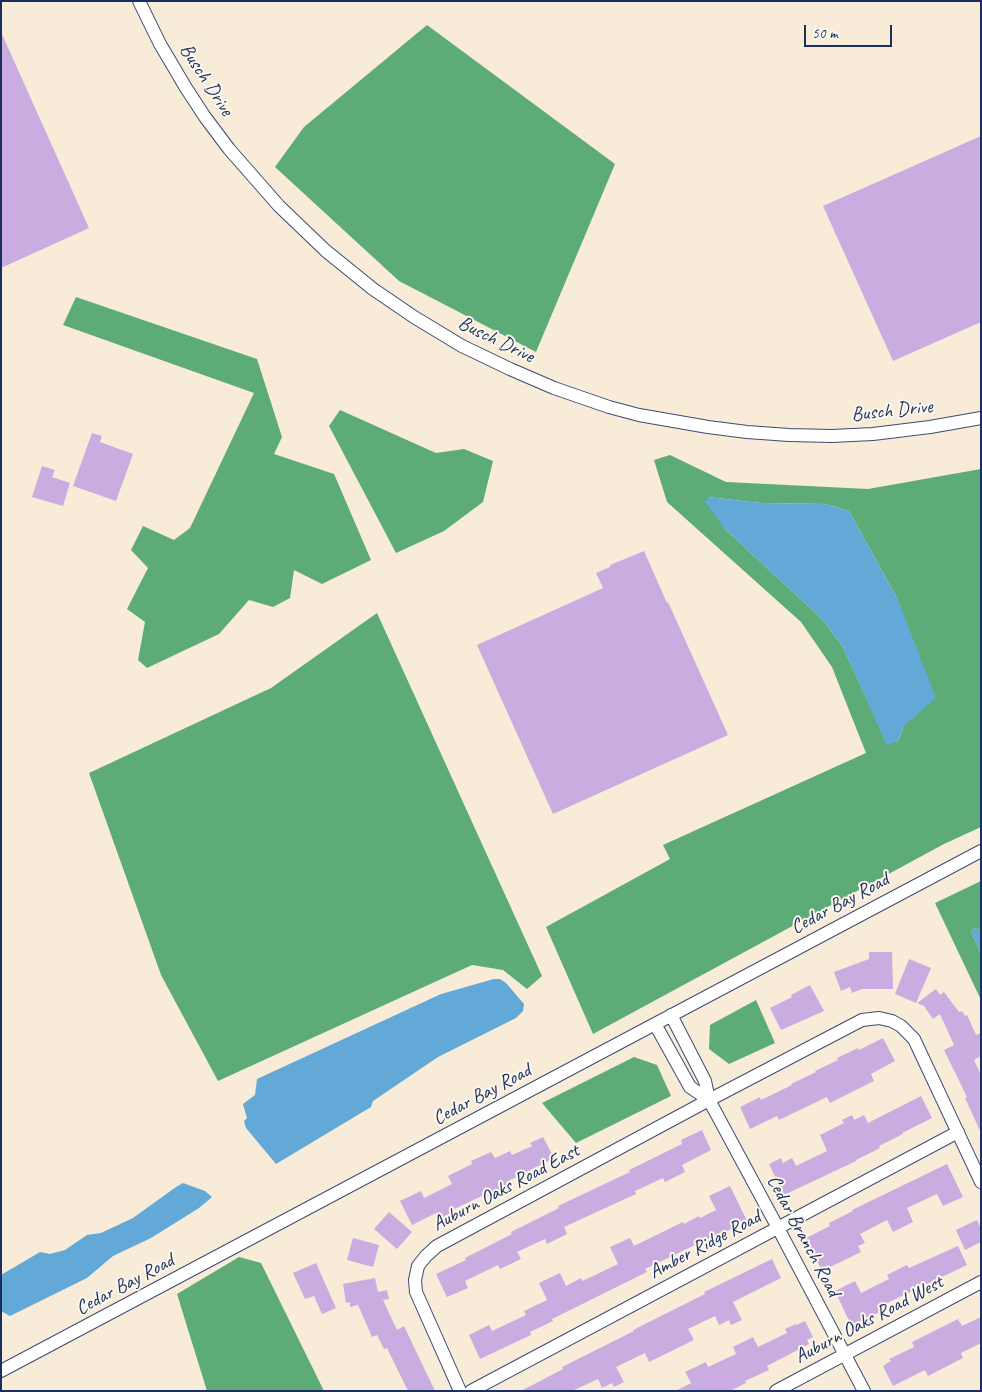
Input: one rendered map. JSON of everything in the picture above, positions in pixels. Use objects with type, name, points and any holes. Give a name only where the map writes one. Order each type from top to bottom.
[{"type":"street","name":"Busch Drive","points":[[139,1],[160,44],[205,117],[229,149],[279,206],[326,251],[373,289],[462,346],[554,388],[601,404],[639,415],[708,427],[789,435],[849,435],[921,428],[981,418]]},
{"type":"street","name":"Cedar Bay Road","points":[[1,1371],[981,851]]},
{"type":"street","name":"Cedar Branch Road","points":[[671,1015],[705,1081],[708,1100],[864,1391]]},
{"type":"street","points":[[708,1100],[862,1020],[879,1018],[892,1021],[901,1026],[914,1040],[981,1182]]},
{"type":"street","name":"Cedar Branch Road","points":[[655,1024],[690,1087],[708,1100]]},
{"type":"street","name":"Auburn Oaks Road East","points":[[460,1391],[416,1292],[415,1280],[418,1266],[426,1256],[437,1246],[708,1100]]},
{"type":"street","name":"Amber Ridge Road","points":[[471,1391],[958,1132]]},
{"type":"street","name":"Auburn Oaks Road West","points":[[776,1391],[981,1282]]},
{"type":"green space","points":[[427,25],[615,164],[536,352],[399,281],[275,167],[304,127]]},
{"type":"green space","points":[[76,297],[257,359],[282,437],[274,454],[334,474],[371,560],[322,584],[294,570],[290,598],[273,607],[249,600],[219,634],[147,668],[138,660],[145,622],[127,609],[148,568],[131,550],[143,526],[174,540],[190,528],[254,393],[63,325]]},
{"type":"green space","points":[[340,410],[436,453],[464,449],[493,461],[483,502],[444,531],[396,553],[329,426]]},
{"type":"green space","points":[[670,455],[726,482],[868,489],[981,469],[981,827],[944,844],[593,1034],[546,927],[670,859],[663,845],[866,753],[832,667],[801,622],[667,502],[654,460]],"holes":[[[708,497],[760,503],[825,504],[849,511],[898,600],[904,726],[898,741],[887,744],[843,647],[822,619],[725,529]]]},
{"type":"green space","points":[[377,613],[542,976],[527,989],[503,970],[472,965],[218,1081],[161,975],[89,773],[271,688]]},
{"type":"green space","points":[[981,881],[981,931],[975,928],[971,931],[981,954],[981,1000],[935,903]]},
{"type":"green space","points":[[756,1000],[775,1043],[729,1064],[709,1049],[710,1025]]},
{"type":"green space","points":[[634,1057],[657,1065],[671,1096],[576,1143],[542,1103]]},
{"type":"green space","points":[[239,1257],[261,1263],[324,1391],[207,1391],[177,1294]]},
{"type":"water","points":[[708,497],[760,503],[825,504],[849,511],[898,600],[936,698],[904,726],[898,741],[887,745],[843,647],[822,619],[725,529],[705,502]]},
{"type":"water","points":[[975,928],[981,931],[981,954],[971,931]]},
{"type":"water","points":[[500,979],[506,983],[524,1004],[523,1011],[516,1018],[438,1057],[373,1101],[371,1107],[276,1164],[246,1128],[244,1121],[247,1118],[243,1104],[255,1095],[257,1079],[441,994]]},
{"type":"water","points":[[183,1183],[205,1191],[212,1197],[199,1208],[151,1238],[113,1256],[87,1278],[10,1316],[1,1311],[1,1275],[40,1252],[50,1254],[65,1250],[87,1235],[101,1233],[133,1218]]},
{"type":"building","points":[[1,32],[89,228],[1,268]]},
{"type":"building","points":[[981,136],[981,322],[893,361],[823,206]]},
{"type":"building","points":[[92,433],[102,436],[100,442],[133,454],[116,501],[73,486]]},
{"type":"building","points":[[42,466],[55,470],[52,477],[70,483],[63,506],[32,497]]},
{"type":"building","points":[[644,551],[728,735],[553,814],[477,645],[603,588],[596,573]]},
{"type":"building","points":[[869,952],[892,952],[893,989],[862,989],[852,993],[850,987],[841,991],[834,972],[869,959]]},
{"type":"building","points":[[909,959],[931,968],[916,1003],[895,994]]},
{"type":"building","points":[[810,985],[824,1011],[781,1030],[770,1008]]},
{"type":"building","points":[[936,989],[940,995],[944,992],[959,1012],[962,1011],[965,1016],[967,1015],[976,1035],[981,1033],[981,1056],[974,1060],[981,1075],[981,1133],[965,1098],[967,1097],[944,1050],[954,1045],[940,1014],[933,1019],[924,1006],[917,1003]]},
{"type":"building","points":[[883,1038],[895,1061],[871,1074],[874,1081],[830,1103],[827,1097],[779,1120],[777,1116],[750,1129],[740,1107],[760,1097],[761,1100],[838,1060],[837,1058]]},
{"type":"building","points":[[921,1096],[932,1118],[879,1146],[880,1148],[856,1161],[784,1195],[769,1164],[781,1158],[783,1163],[792,1158],[796,1166],[827,1151],[820,1135],[844,1123],[842,1120],[852,1115],[854,1120],[864,1115],[868,1123]]},
{"type":"building","points":[[702,1130],[711,1150],[682,1165],[685,1172],[665,1182],[663,1178],[635,1191],[636,1194],[564,1227],[567,1234],[547,1244],[545,1239],[517,1252],[521,1259],[500,1269],[498,1265],[465,1281],[468,1288],[447,1297],[436,1274],[466,1260],[465,1258],[512,1234],[511,1232],[559,1208],[558,1206],[630,1172],[629,1170],[682,1144],[681,1140]]},
{"type":"building","points":[[543,1137],[554,1158],[506,1182],[508,1187],[488,1197],[486,1194],[450,1211],[451,1213],[439,1219],[436,1213],[412,1225],[400,1201],[421,1191],[424,1198],[452,1184],[448,1176],[472,1164],[471,1161],[491,1152],[495,1158],[510,1151],[512,1155],[532,1146],[530,1143]]},
{"type":"building","points":[[947,1164],[963,1197],[943,1206],[937,1194],[907,1208],[913,1222],[893,1232],[887,1220],[860,1234],[865,1243],[858,1246],[861,1252],[822,1271],[806,1238],[830,1226],[829,1223],[852,1210]]},
{"type":"building","points":[[730,1186],[747,1221],[645,1269],[647,1272],[552,1319],[553,1321],[530,1332],[531,1335],[480,1359],[469,1335],[489,1325],[492,1331],[526,1315],[524,1311],[547,1300],[539,1283],[560,1273],[566,1286],[581,1278],[582,1281],[618,1264],[610,1247],[630,1238],[634,1246],[683,1222],[684,1224],[716,1210],[709,1196]]},
{"type":"building","points":[[389,1212],[412,1232],[397,1249],[374,1229]]},
{"type":"building","points":[[977,1220],[981,1229],[981,1242],[965,1250],[956,1230]]},
{"type":"building","points":[[353,1238],[379,1245],[373,1267],[347,1260]]},
{"type":"building","points":[[958,1246],[967,1265],[885,1304],[887,1309],[851,1325],[835,1291],[855,1281],[861,1293],[889,1279],[887,1275],[907,1265],[909,1268]]},
{"type":"building","points":[[772,1259],[781,1278],[733,1302],[742,1320],[731,1325],[729,1320],[719,1325],[715,1316],[688,1329],[694,1340],[649,1362],[645,1353],[616,1367],[624,1382],[614,1387],[612,1383],[602,1388],[598,1379],[572,1391],[521,1391],[563,1369],[562,1367],[705,1294],[704,1292]]},
{"type":"building","points":[[316,1263],[336,1308],[322,1314],[314,1296],[305,1299],[293,1273]]},
{"type":"building","points":[[375,1278],[378,1292],[387,1290],[389,1299],[383,1300],[397,1330],[404,1326],[435,1391],[408,1391],[387,1348],[384,1349],[377,1335],[372,1337],[358,1305],[350,1307],[350,1302],[346,1303],[343,1284]]},
{"type":"building","points":[[981,1317],[981,1343],[961,1353],[963,1358],[928,1376],[925,1370],[893,1386],[883,1366],[891,1361],[889,1359],[914,1347],[912,1342],[958,1319],[962,1326]]},
{"type":"building","points":[[805,1321],[813,1337],[807,1340],[809,1344],[767,1366],[769,1370],[745,1381],[746,1383],[730,1391],[675,1391],[691,1383],[685,1372],[706,1362],[708,1367],[736,1354],[733,1347],[753,1337],[758,1347],[787,1333],[785,1329]]}]
